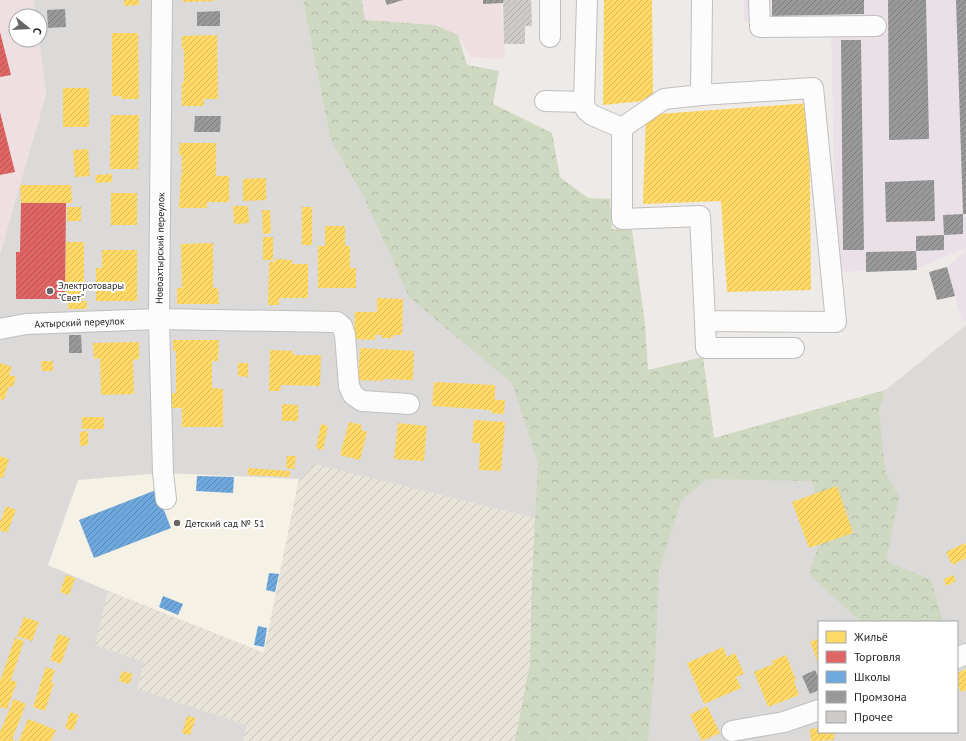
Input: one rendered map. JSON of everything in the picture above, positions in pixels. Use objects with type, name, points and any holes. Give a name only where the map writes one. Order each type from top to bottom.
[{"type":"street","name":"Новоахтырский переулок","points":[[162,0],[159,319],[166,499]]},
{"type":"street","points":[[550,0],[550,38]]},
{"type":"street","points":[[587,0],[584,102],[586,110],[592,115],[622,128]]},
{"type":"street","points":[[701,94],[702,0]]},
{"type":"street","points":[[759,0],[760,26],[876,26]]},
{"type":"street","points":[[622,128],[664,99],[701,94],[813,88],[836,322],[705,321]]},
{"type":"street","points":[[545,101],[584,102]]},
{"type":"street","points":[[622,128],[622,219],[700,216],[706,348],[794,348]]},
{"type":"street","points":[[159,319],[337,322],[342,326],[345,335],[349,386],[353,395],[362,401],[409,404]]},
{"type":"street","name":"Ахтырский переулок","points":[[0,329],[26,324],[159,319]]},
{"type":"street","points":[[732,730],[784,722],[818,710]]},
{"type":"shaded area","points":[[0,0],[33,0],[34,8],[8,8],[8,48],[40,48],[46,94],[0,254]]},
{"type":"shaded area","points":[[33,0],[303,0],[330,138],[662,459],[877,397],[966,325],[966,741],[0,741],[0,254],[46,94],[40,48],[48,48],[48,8],[34,8]]},
{"type":"shaded area","points":[[362,0],[501,0],[505,59],[470,57],[458,35],[392,22],[365,20]]},
{"type":"shaded area","points":[[744,0],[966,0],[966,248],[916,269],[836,272],[831,23],[744,21]]},
{"type":"shaded area","points":[[966,250],[966,321],[962,321],[947,267]]},
{"type":"shaded area","points":[[315,464],[535,518],[530,664],[515,741],[243,741],[247,725],[137,689],[144,662],[95,645],[108,591],[264,653],[299,479]]},
{"type":"shaded area","name":"Детский сад № 51","points":[[163,473],[299,479],[264,653],[108,591],[48,565],[78,480]]},
{"type":"green space","points":[[303,0],[362,0],[365,20],[435,25],[458,35],[467,65],[499,71],[493,104],[552,133],[560,177],[588,198],[610,199],[612,229],[632,230],[645,324],[648,370],[703,357],[714,438],[885,390],[879,412],[885,471],[899,497],[886,561],[931,580],[943,621],[860,621],[809,574],[825,526],[812,481],[707,479],[681,501],[659,571],[655,664],[648,741],[515,741],[530,664],[532,583],[538,463],[512,383],[409,297],[365,199],[330,138]]},
{"type":"building: Жильё","points":[[124,0],[139,0],[139,5],[124,6]]},
{"type":"building: Жильё","points":[[183,0],[214,0],[214,1],[183,2]]},
{"type":"building: Жильё","points":[[604,0],[652,0],[653,100],[603,105]]},
{"type":"building: Жильё","points":[[112,33],[138,33],[139,99],[121,99],[121,96],[112,96]]},
{"type":"building: Жильё","points":[[217,35],[218,99],[204,99],[204,106],[182,106],[184,49],[182,49],[182,36]]},
{"type":"building: Жильё","points":[[63,88],[89,88],[89,127],[63,127]]},
{"type":"building: Жильё","points":[[809,103],[811,290],[727,292],[721,201],[643,204],[646,115]]},
{"type":"building: Жильё","points":[[111,115],[139,115],[138,169],[110,169]]},
{"type":"building: Жильё","points":[[180,143],[216,143],[216,176],[229,176],[229,202],[207,202],[207,208],[179,208],[182,175],[182,155],[179,155]]},
{"type":"building: Жильё","points":[[88,149],[90,176],[75,177],[73,150]]},
{"type":"building: Жильё","points":[[112,174],[112,182],[96,183],[95,175]]},
{"type":"building: Жильё","points":[[266,178],[266,200],[243,201],[243,179]]},
{"type":"building: Жильё","points":[[20,185],[71,185],[72,203],[21,203]]},
{"type":"building: Жильё","points":[[111,193],[137,193],[137,225],[111,225]]},
{"type":"building: Жильё","points":[[233,206],[248,206],[249,223],[234,224]]},
{"type":"building: Жильё","points":[[67,207],[81,207],[81,221],[67,221]]},
{"type":"building: Жильё","points":[[302,207],[312,207],[312,245],[302,245]]},
{"type":"building: Жильё","points":[[262,210],[270,210],[271,233],[263,234]]},
{"type":"building: Жильё","points":[[325,226],[345,226],[345,246],[350,246],[350,268],[356,268],[356,288],[318,288],[318,246],[325,246]]},
{"type":"building: Жильё","points":[[263,237],[273,237],[273,260],[263,260]]},
{"type":"building: Жильё","points":[[66,242],[84,242],[84,299],[65,299]]},
{"type":"building: Жильё","points":[[213,243],[213,288],[218,288],[219,304],[177,304],[177,288],[182,288],[181,244]]},
{"type":"building: Жильё","points":[[102,250],[137,250],[137,301],[96,301],[96,268],[102,268]]},
{"type":"building: Жильё","points":[[275,259],[292,260],[292,264],[308,264],[308,298],[279,298],[279,305],[268,305],[269,262],[275,262]]},
{"type":"building: Жильё","points":[[377,298],[403,299],[402,335],[393,335],[393,338],[381,338],[382,335],[375,335],[375,340],[354,339],[355,312],[377,312]]},
{"type":"building: Жильё","points":[[68,301],[87,301],[87,309],[68,309]]},
{"type":"building: Жильё","points":[[173,340],[219,340],[218,361],[212,361],[212,388],[223,389],[223,427],[182,427],[182,408],[170,408],[170,393],[176,393],[176,351],[173,351]]},
{"type":"building: Жильё","points":[[139,342],[139,359],[133,360],[134,394],[101,395],[100,358],[94,359],[93,343]]},
{"type":"building: Жильё","points":[[360,348],[414,351],[413,380],[358,380]]},
{"type":"building: Жильё","points":[[270,350],[293,351],[293,355],[321,355],[320,386],[281,385],[280,391],[269,391]]},
{"type":"building: Жильё","points":[[41,361],[53,361],[53,371],[42,371]]},
{"type":"building: Жильё","points":[[0,363],[12,367],[9,375],[16,377],[13,387],[9,386],[4,400],[0,399]]},
{"type":"building: Жильё","points":[[238,363],[248,363],[248,377],[238,376]]},
{"type":"building: Жильё","points":[[434,382],[495,385],[495,400],[505,400],[504,414],[491,413],[491,410],[432,406]]},
{"type":"building: Жильё","points":[[282,404],[298,405],[298,421],[282,421]]},
{"type":"building: Жильё","points":[[82,417],[104,417],[104,429],[82,429]]},
{"type":"building: Жильё","points":[[474,420],[505,422],[501,471],[479,470],[480,443],[472,443]]},
{"type":"building: Жильё","points":[[349,422],[362,425],[361,430],[367,432],[360,460],[340,455]]},
{"type":"building: Жильё","points":[[398,423],[427,426],[424,461],[394,459]]},
{"type":"building: Жильё","points":[[321,424],[328,426],[323,450],[316,448]]},
{"type":"building: Жильё","points":[[88,431],[88,445],[80,446],[80,432]]},
{"type":"building: Жильё","points":[[0,456],[9,459],[3,478],[0,477]]},
{"type":"building: Жильё","points":[[287,456],[296,456],[294,469],[286,468]]},
{"type":"building: Жильё","points":[[248,468],[290,471],[290,477],[248,475]]},
{"type":"building: Жильё","points":[[837,486],[853,533],[809,548],[792,502]]},
{"type":"building: Жильё","points":[[6,506],[16,510],[7,533],[0,530],[0,523]]},
{"type":"building: Жильё","points":[[965,543],[966,558],[952,565],[946,552]]},
{"type":"building: Жильё","points":[[66,575],[75,578],[69,595],[60,592]]},
{"type":"building: Жильё","points":[[953,575],[956,581],[946,586],[944,579]]},
{"type":"building: Жильё","points":[[24,617],[39,622],[32,641],[17,636]]},
{"type":"building: Жильё","points":[[58,634],[70,638],[61,664],[50,660]]},
{"type":"building: Жильё","points":[[15,638],[24,641],[11,680],[17,682],[7,709],[0,707],[0,681]]},
{"type":"building: Жильё","points":[[818,638],[818,663],[810,642]]},
{"type":"building: Жильё","points":[[723,647],[727,657],[735,653],[744,674],[736,677],[741,688],[704,704],[687,663]]},
{"type":"building: Жильё","points":[[786,655],[796,680],[794,681],[799,695],[768,707],[754,672],[773,664],[772,661]]},
{"type":"building: Жильё","points":[[46,667],[55,670],[51,682],[54,683],[45,711],[33,707]]},
{"type":"building: Жильё","points":[[966,669],[966,690],[961,692],[958,686],[958,673]]},
{"type":"building: Жильё","points":[[122,671],[133,674],[129,684],[119,681]]},
{"type":"building: Жильё","points":[[14,699],[26,704],[12,739],[16,741],[0,741],[0,732]]},
{"type":"building: Жильё","points":[[707,706],[720,733],[702,741],[690,715]]},
{"type":"building: Жильё","points":[[70,712],[79,715],[73,731],[65,728]]},
{"type":"building: Жильё","points":[[187,716],[196,718],[190,735],[182,733]]},
{"type":"building: Жильё","points":[[28,719],[56,730],[51,741],[19,741]]},
{"type":"building: Жильё","points":[[818,728],[818,733],[834,733],[834,740],[811,741],[810,729]]},
{"type":"building: Торговля","points":[[0,32],[11,75],[0,77]]},
{"type":"building: Торговля","points":[[0,112],[15,172],[0,175]]},
{"type":"building: Торговля","points":[[21,203],[66,203],[65,299],[16,299],[16,252],[20,252]]},
{"type":"building: Школы","points":[[197,476],[234,477],[233,493],[196,491]]},
{"type":"building: Школы","points":[[156,490],[171,528],[94,558],[79,520]]},
{"type":"building: Школы","points":[[269,573],[279,574],[275,592],[266,590]]},
{"type":"building: Школы","points":[[163,596],[183,604],[178,615],[159,607]]},
{"type":"building: Школы","points":[[258,626],[267,628],[264,647],[254,645]]},
{"type":"building: Промзона","points":[[385,0],[403,0],[387,5]]},
{"type":"building: Промзона","points":[[483,0],[503,0],[503,3],[483,4]]},
{"type":"building: Промзона","points":[[772,0],[864,0],[864,14],[772,16]]},
{"type":"building: Промзона","points":[[888,0],[926,0],[929,139],[889,140]]},
{"type":"building: Промзона","points":[[956,0],[966,0],[966,214],[963,214]]},
{"type":"building: Промзона","points":[[65,9],[66,27],[48,28],[48,10]]},
{"type":"building: Промзона","points":[[220,11],[220,26],[197,26],[197,12]]},
{"type":"building: Промзона","points":[[841,40],[861,40],[864,250],[843,250]]},
{"type":"building: Промзона","points":[[195,116],[221,116],[220,132],[194,132]]},
{"type":"building: Промзона","points":[[934,180],[935,221],[886,222],[885,182]]},
{"type":"building: Промзона","points":[[963,214],[963,234],[944,235],[943,215]]},
{"type":"building: Промзона","points":[[944,235],[944,250],[916,251],[916,236]]},
{"type":"building: Промзона","points":[[916,251],[917,270],[866,272],[866,252]]},
{"type":"building: Промзона","points":[[947,267],[955,296],[937,300],[929,272]]},
{"type":"building: Промзона","points":[[69,335],[81,335],[82,353],[69,353]]},
{"type":"building: Промзона","points":[[815,670],[818,676],[818,690],[810,694],[802,676]]},
{"type":"building: Прочее","points":[[503,0],[531,0],[532,26],[525,26],[525,44],[504,44]]},
{"type":"place","name":"Электротовары \"Свет\"","points":[[50,291]]},
{"type":"place","name":"Детский сад № 51","points":[[177,523]]}]
